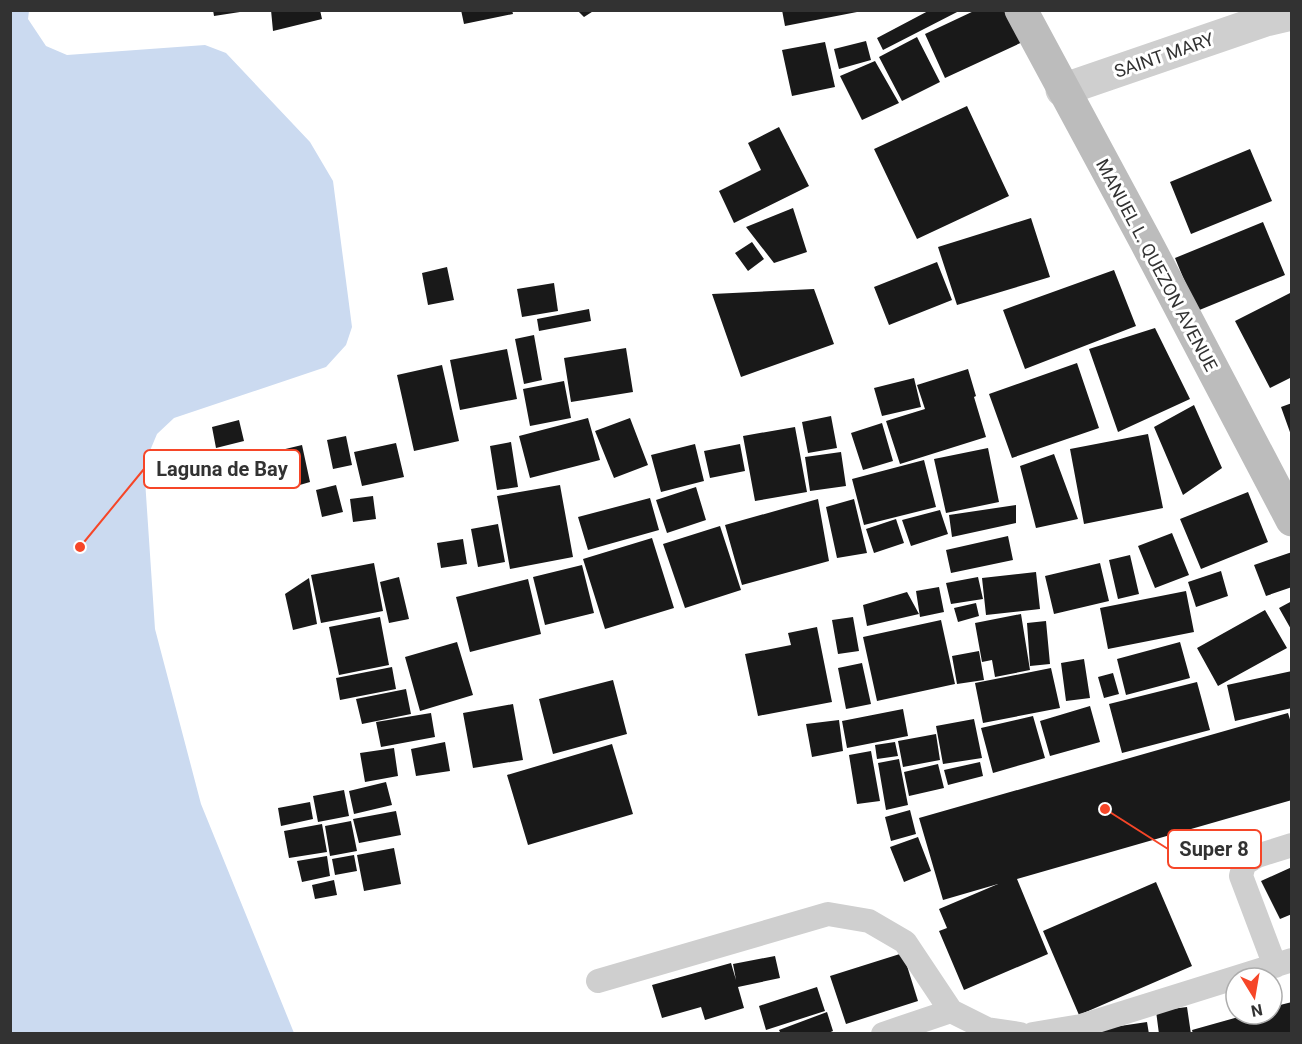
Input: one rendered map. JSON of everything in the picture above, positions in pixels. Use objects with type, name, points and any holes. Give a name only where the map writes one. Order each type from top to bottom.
[{"type":"main road","name":"MANUEL L. QUEZON AVENUE","points":[[1021,10],[1292,520]]},
{"type":"street","name":"SAINT MARY","points":[[1062,90],[1279,17]]},
{"type":"lane","points":[[1033,1034],[1081,1026],[1283,963],[1240,876],[1244,864],[1257,856],[1292,844]]},
{"type":"lane","points":[[598,981],[828,914],[869,921],[905,942],[951,1011],[987,1029],[1020,1034]]},
{"type":"lane","points":[[883,1034],[951,1011]]},
{"type":"water","points":[[10,11],[29,11],[28,19],[46,46],[67,55],[205,45],[226,53],[310,142],[333,181],[352,327],[346,345],[326,367],[174,418],[157,434],[144,465],[155,629],[201,804],[294,1033],[11,1033]]},
{"type":"building","points":[[213,10],[239,10],[240,12],[214,16]]},
{"type":"building","points":[[271,10],[320,10],[322,19],[273,31]]},
{"type":"building","points":[[461,10],[512,10],[513,14],[464,24]]},
{"type":"building","points":[[577,10],[595,10],[584,17]]},
{"type":"building","points":[[782,10],[856,10],[857,12],[785,26]]},
{"type":"building","points":[[930,10],[961,10],[883,50],[877,38]]},
{"type":"building","points":[[976,10],[1013,10],[1027,40],[945,78],[925,34]]},
{"type":"building","points":[[917,37],[940,82],[902,101],[879,57]]},
{"type":"building","points":[[866,41],[871,60],[839,69],[834,49]]},
{"type":"building","points":[[825,42],[835,87],[792,96],[782,50]]},
{"type":"building","points":[[875,61],[899,103],[862,120],[840,76]]},
{"type":"building","points":[[967,106],[1009,196],[917,239],[874,149]]},
{"type":"building","points":[[779,127],[809,186],[734,223],[719,191],[761,170],[748,143]]},
{"type":"building","points":[[1250,149],[1272,201],[1191,234],[1170,182]]},
{"type":"building","points":[[793,208],[807,252],[774,263],[746,227]]},
{"type":"building","points":[[1031,218],[1050,277],[957,305],[938,247]]},
{"type":"building","points":[[1263,222],[1285,275],[1197,311],[1175,258]]},
{"type":"building","points":[[752,242],[764,259],[748,271],[735,253]]},
{"type":"building","points":[[937,262],[952,300],[889,325],[874,287]]},
{"type":"building","points":[[447,267],[454,300],[428,305],[422,273]]},
{"type":"building","points":[[1114,270],[1136,326],[1025,369],[1003,310]]},
{"type":"building","points":[[554,283],[558,311],[522,317],[517,289]]},
{"type":"building","points":[[814,289],[834,344],[741,377],[712,294]]},
{"type":"building","points":[[1292,292],[1292,377],[1270,388],[1235,321]]},
{"type":"building","points":[[589,309],[591,321],[539,331],[537,319]]},
{"type":"building","points":[[1155,328],[1190,399],[1118,432],[1089,349]]},
{"type":"building","points":[[534,335],[542,380],[524,384],[515,339]]},
{"type":"building","points":[[626,348],[633,392],[571,402],[564,358]]},
{"type":"building","points":[[507,349],[517,399],[460,410],[450,360]]},
{"type":"building","points":[[1077,363],[1099,428],[1012,458],[989,394]]},
{"type":"building","points":[[442,365],[459,441],[414,451],[397,375]]},
{"type":"building","points":[[968,369],[986,437],[900,464],[886,421],[925,409],[917,385]]},
{"type":"building","points":[[914,378],[921,407],[882,416],[874,388]]},
{"type":"building","points":[[564,381],[571,418],[530,426],[523,389]]},
{"type":"building","points":[[1292,403],[1292,435],[1291,435],[1281,407]]},
{"type":"building","points":[[1194,405],[1222,468],[1183,495],[1154,427]]},
{"type":"building","points":[[831,416],[837,448],[808,453],[802,422]]},
{"type":"building","points":[[588,418],[600,460],[530,478],[519,436]]},
{"type":"building","points":[[630,418],[648,465],[614,478],[595,431]]},
{"type":"building","points":[[239,420],[244,441],[216,448],[212,427]]},
{"type":"building","points":[[882,423],[893,461],[863,470],[851,433]]},
{"type":"building","points":[[795,427],[807,492],[755,501],[743,436]]},
{"type":"building","points":[[1148,434],[1163,508],[1084,524],[1070,449]]},
{"type":"building","points":[[346,436],[352,465],[333,469],[327,440]]},
{"type":"building","points":[[511,442],[518,487],[497,490],[490,446]]},
{"type":"building","points":[[396,443],[404,477],[362,486],[354,452]]},
{"type":"building","points":[[695,444],[704,481],[661,492],[651,455]]},
{"type":"building","points":[[740,444],[745,471],[710,478],[704,451]]},
{"type":"building","points":[[302,445],[310,482],[286,489],[277,451]]},
{"type":"building","points":[[988,448],[999,502],[946,513],[934,459]]},
{"type":"building","points":[[841,452],[846,486],[810,491],[805,457]]},
{"type":"building","points":[[1054,454],[1078,519],[1036,528],[1020,466]]},
{"type":"building","points":[[924,460],[936,507],[864,525],[852,479]]},
{"type":"building","points":[[336,485],[343,512],[322,517],[316,490]]},
{"type":"building","points":[[560,485],[573,557],[510,569],[497,496]]},
{"type":"building","points":[[696,487],[706,520],[667,533],[656,500]]},
{"type":"building","points":[[1248,492],[1268,542],[1201,569],[1180,519]]},
{"type":"building","points":[[373,496],[376,519],[353,522],[350,499]]},
{"type":"building","points":[[650,498],[659,530],[588,550],[578,517]]},
{"type":"building","points":[[818,499],[829,561],[742,585],[725,525]]},
{"type":"building","points":[[854,499],[867,553],[837,558],[826,507]]},
{"type":"building","points":[[1016,505],[1016,523],[952,537],[949,515]]},
{"type":"building","points":[[940,510],[948,534],[911,546],[902,520]]},
{"type":"building","points":[[896,519],[904,543],[874,553],[866,529]]},
{"type":"building","points":[[498,524],[505,562],[478,567],[471,529]]},
{"type":"building","points":[[720,526],[741,590],[685,608],[663,544]]},
{"type":"building","points":[[1172,533],[1189,575],[1155,588],[1138,546]]},
{"type":"building","points":[[1008,536],[1013,560],[951,573],[946,550]]},
{"type":"building","points":[[652,538],[674,608],[605,629],[583,559]]},
{"type":"building","points":[[463,539],[467,564],[441,568],[437,543]]},
{"type":"building","points":[[1292,552],[1292,587],[1266,596],[1254,565]]},
{"type":"building","points":[[1130,555],[1139,594],[1118,599],[1109,560]]},
{"type":"building","points":[[374,563],[383,611],[321,623],[311,575]]},
{"type":"building","points":[[1100,563],[1109,601],[1054,614],[1045,576]]},
{"type":"building","points":[[582,565],[594,613],[545,625],[533,577]]},
{"type":"building","points":[[1221,571],[1228,596],[1196,607],[1188,582]]},
{"type":"building","points":[[1036,572],[1040,609],[986,615],[982,578]]},
{"type":"building","points":[[399,577],[409,619],[389,623],[380,582]]},
{"type":"building","points":[[978,577],[983,599],[951,604],[946,583]]},
{"type":"building","points":[[309,578],[317,624],[293,630],[285,594]]},
{"type":"building","points":[[528,579],[541,634],[470,652],[456,597]]},
{"type":"building","points":[[939,587],[944,612],[920,617],[916,591]]},
{"type":"building","points":[[1186,591],[1194,632],[1108,649],[1100,608]]},
{"type":"building","points":[[907,592],[919,614],[867,626],[863,605]]},
{"type":"building","points":[[1292,601],[1292,631],[1279,608]]},
{"type":"building","points":[[976,603],[979,616],[958,622],[954,608]]},
{"type":"building","points":[[1265,610],[1287,648],[1218,686],[1197,648]]},
{"type":"building","points":[[1021,614],[1030,670],[995,677],[992,660],[982,662],[975,623]]},
{"type":"building","points":[[380,617],[389,665],[339,675],[329,627]]},
{"type":"building","points":[[853,617],[859,651],[838,654],[832,620]]},
{"type":"building","points":[[941,620],[955,684],[877,701],[863,637]]},
{"type":"building","points":[[1046,621],[1050,664],[1030,666],[1027,623]]},
{"type":"building","points":[[817,627],[832,702],[758,716],[745,654],[791,645],[788,633]]},
{"type":"building","points":[[457,642],[473,695],[420,711],[405,657]]},
{"type":"building","points":[[1180,642],[1190,678],[1126,695],[1117,659]]},
{"type":"building","points":[[979,651],[984,680],[957,684],[952,656]]},
{"type":"building","points":[[1084,659],[1090,698],[1066,701],[1061,663]]},
{"type":"building","points":[[862,663],[871,704],[846,709],[838,668]]},
{"type":"building","points":[[392,667],[396,689],[340,700],[336,678]]},
{"type":"building","points":[[1051,668],[1060,708],[983,723],[975,683]]},
{"type":"building","points":[[1292,671],[1292,708],[1235,721],[1227,685]]},
{"type":"building","points":[[1113,673],[1119,694],[1104,698],[1098,677]]},
{"type":"building","points":[[613,680],[627,734],[553,754],[539,699]]},
{"type":"building","points":[[1197,682],[1210,730],[1122,753],[1109,704]]},
{"type":"building","points":[[406,689],[411,714],[362,724],[356,699]]},
{"type":"building","points":[[513,704],[523,760],[473,768],[463,713]]},
{"type":"building","points":[[1090,706],[1100,742],[1050,756],[1040,721]]},
{"type":"building","points":[[903,709],[908,736],[847,748],[842,721]]},
{"type":"building","points":[[431,713],[435,737],[381,747],[376,722]]},
{"type":"building","points":[[1288,713],[1292,726],[1292,800],[1017,879],[1048,954],[964,990],[939,931],[947,928],[939,909],[998,884],[943,900],[919,818]]},
{"type":"building","points":[[1033,716],[1045,758],[993,773],[981,728]]},
{"type":"building","points":[[974,719],[982,758],[943,764],[936,726]]},
{"type":"building","points":[[839,720],[843,751],[812,757],[806,724]]},
{"type":"building","points":[[936,734],[940,760],[903,767],[898,741]]},
{"type":"building","points":[[445,742],[450,771],[416,776],[411,749]]},
{"type":"building","points":[[895,742],[898,756],[877,759],[875,745]]},
{"type":"building","points":[[612,744],[633,814],[528,845],[507,775]]},
{"type":"building","points":[[394,748],[398,776],[365,782],[360,753]]},
{"type":"building","points":[[871,751],[880,801],[857,804],[849,755]]},
{"type":"building","points":[[899,759],[908,805],[886,810],[878,763]]},
{"type":"building","points":[[980,762],[983,776],[948,785],[944,770]]},
{"type":"building","points":[[938,764],[944,788],[909,796],[904,772]]},
{"type":"building","points":[[386,782],[392,805],[354,814],[349,791]]},
{"type":"building","points":[[344,790],[349,816],[318,822],[313,796]]},
{"type":"building","points":[[310,802],[313,819],[281,826],[278,808]]},
{"type":"building","points":[[910,810],[916,834],[891,841],[885,817]]},
{"type":"building","points":[[396,811],[401,835],[359,843],[353,819]]},
{"type":"building","points":[[351,821],[357,851],[330,856],[325,826]]},
{"type":"building","points":[[322,824],[327,852],[289,858],[284,831]]},
{"type":"building","points":[[918,837],[931,871],[904,882],[890,847]]},
{"type":"building","points":[[394,848],[401,884],[364,891],[357,855]]},
{"type":"building","points":[[354,855],[357,871],[335,875],[332,859]]},
{"type":"building","points":[[327,856],[330,876],[302,882],[297,861]]},
{"type":"building","points":[[1292,867],[1292,914],[1280,919],[1261,881]]},
{"type":"building","points":[[334,880],[337,895],[315,899],[312,885]]},
{"type":"building","points":[[1156,882],[1192,966],[1079,1015],[1043,931]]},
{"type":"building","points":[[903,953],[918,1001],[846,1024],[830,976]]},
{"type":"building","points":[[775,956],[780,978],[738,987],[744,1008],[705,1020],[701,1007],[662,1018],[652,985],[731,963],[736,980],[733,964]]},
{"type":"building","points":[[817,987],[825,1011],[766,1030],[759,1006]]},
{"type":"building","points":[[1292,1002],[1292,1034],[1193,1034],[1192,1030],[1224,1021],[1224,1026],[1284,1026],[1284,1004]]},
{"type":"building","points":[[1187,1007],[1191,1034],[1159,1034],[1156,1011]]},
{"type":"building","points":[[827,1012],[833,1031],[826,1034],[781,1034],[779,1030]]},
{"type":"building","points":[[1147,1022],[1149,1034],[1100,1034],[1100,1029]]},
{"type":"place","name":"Laguna de Bay","points":[[80,547]]},
{"type":"place","name":"Super 8","points":[[1105,809]]}]
